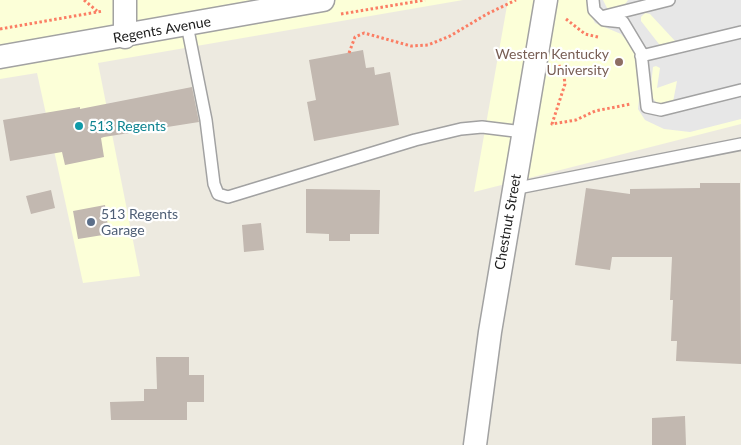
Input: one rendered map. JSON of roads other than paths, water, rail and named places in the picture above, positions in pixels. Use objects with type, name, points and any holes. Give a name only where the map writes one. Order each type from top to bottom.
[{"type":"street","points":[[124,0],[125,37]]},
{"type":"street","name":"Regents Avenue","points":[[0,57],[125,37],[323,0]]},
{"type":"street","name":"Chestnut Street","points":[[475,445],[483,378],[513,189],[546,0]]},
{"type":"lane","points":[[593,0],[594,10],[604,20],[623,22],[641,56],[642,105],[661,110],[741,90]]},
{"type":"lane","points":[[601,17],[669,0]]},
{"type":"lane","points":[[187,26],[206,120],[214,184],[218,194],[228,197],[415,140],[461,129],[482,127],[523,132]]},
{"type":"lane","points":[[641,56],[741,32]]},
{"type":"lane","points":[[513,189],[741,144]]},
{"type":"place","name":"Western Kentucky University","points":[[619,62]]},
{"type":"place","name":"513 Regents","points":[[79,126]]},
{"type":"place","name":"513 Regents Garage","points":[[91,222]]}]
